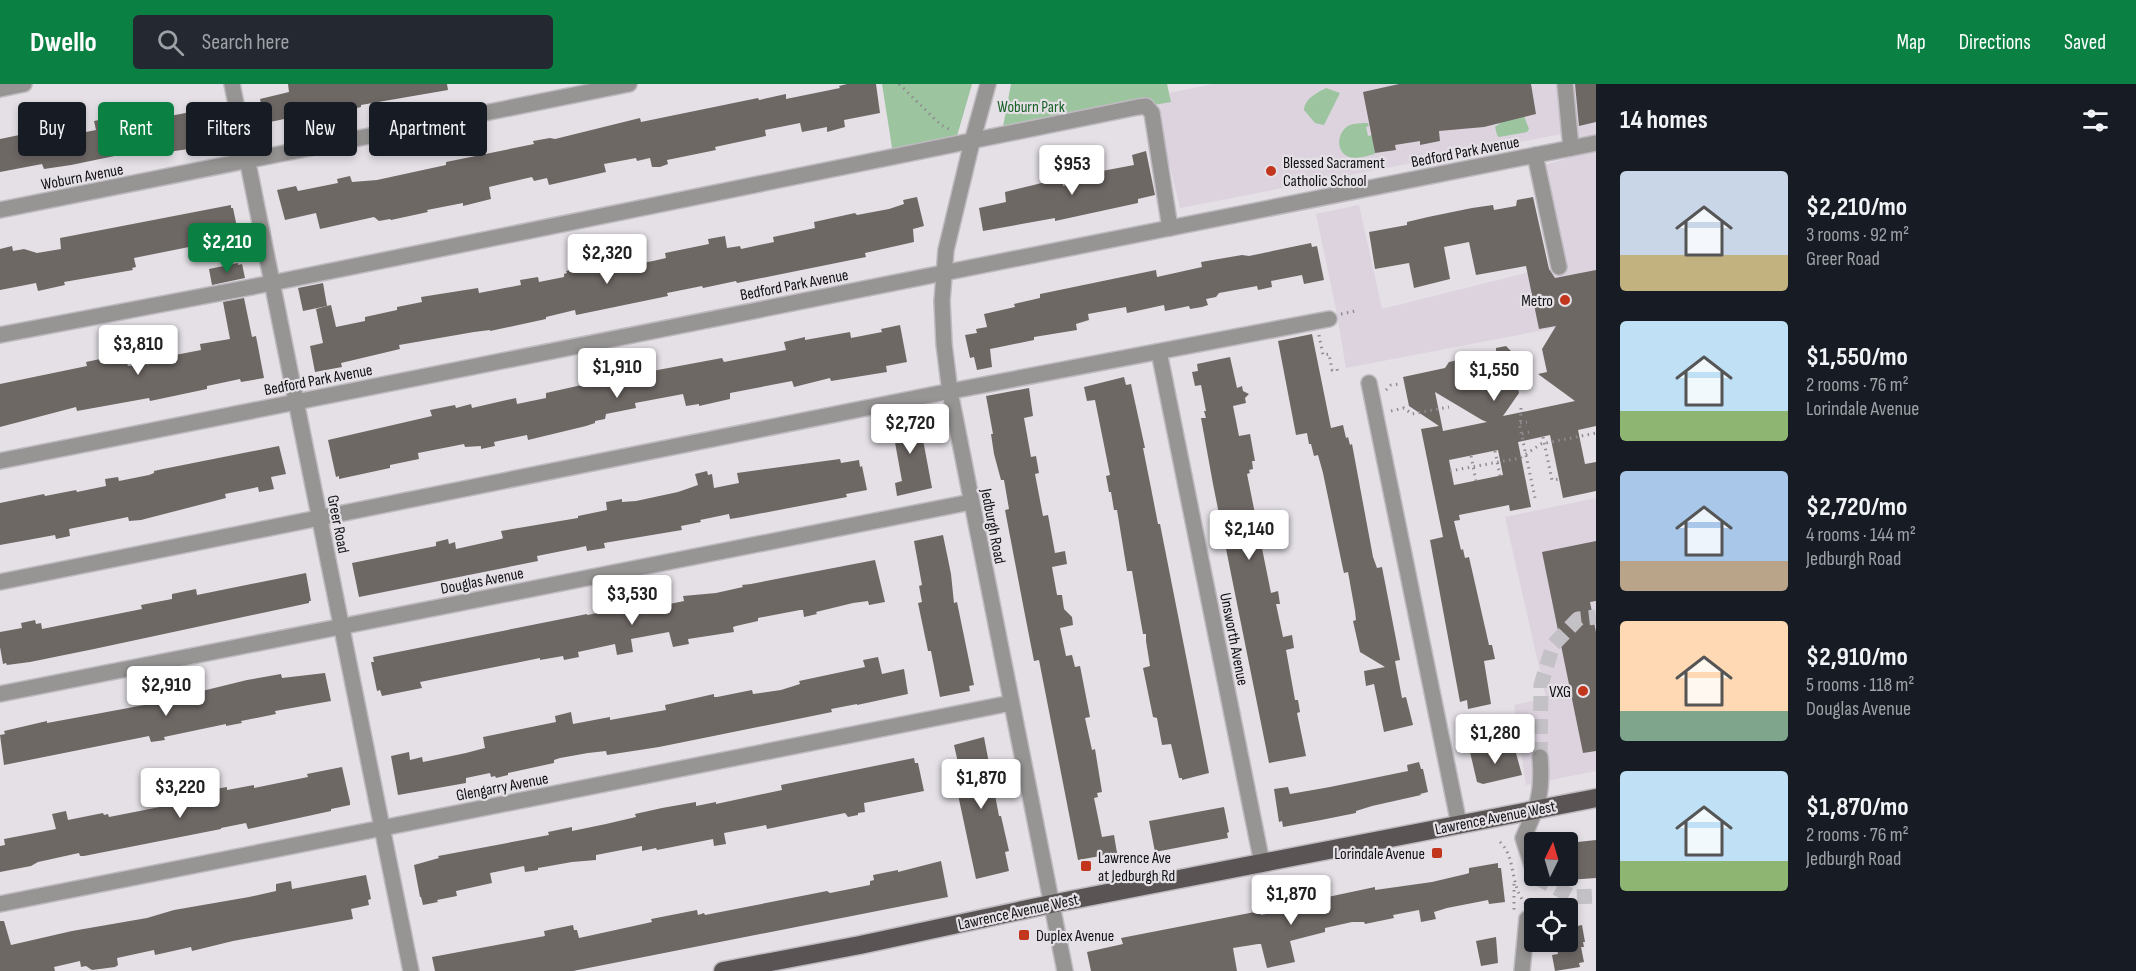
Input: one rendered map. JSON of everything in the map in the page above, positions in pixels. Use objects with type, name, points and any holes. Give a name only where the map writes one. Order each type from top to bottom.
[{"type":"main road","name":"Lawrence Avenue West","points":[[723,971],[860,945],[1051,904],[1596,798]]},
{"type":"street","points":[[0,89],[24,84]]},
{"type":"street","name":"Greer Road","points":[[232,84],[411,971]]},
{"type":"street","name":"Woburn Avenue","points":[[0,210],[629,84]]},
{"type":"street","name":"Jedburgh Road","points":[[988,84],[948,240],[942,301],[944,334],[950,392],[1051,904]]},
{"type":"street","points":[[1565,84],[1570,148]]},
{"type":"street","points":[[0,335],[272,283],[1146,106],[1152,113],[1170,228]]},
{"type":"street","name":"Bedford Park Avenue","points":[[0,461],[1596,143]]},
{"type":"street","points":[[1535,155],[1559,267]]},
{"type":"street","points":[[0,582],[1329,318]]},
{"type":"street","name":"Unsworth Avenue","points":[[1159,352],[1262,863]]},
{"type":"street","points":[[1369,383],[1459,824]]},
{"type":"street","name":"Douglas Avenue","points":[[0,694],[971,502]]},
{"type":"street","name":"Glengarry Avenue","points":[[0,904],[1011,703]]},
{"type":"street","points":[[1526,832],[1537,808],[1542,782],[1540,757]]},
{"type":"street","points":[[1051,904],[1065,971]]},
{"type":"street","points":[[1522,971],[1523,912]]},
{"type":"path","points":[[899,84],[950,130]]},
{"type":"path","points":[[1318,330],[1323,355],[1329,354],[1332,370],[1337,369],[1338,373]]},
{"type":"path","points":[[1389,411],[1404,408],[1412,414],[1449,407]]},
{"type":"path","points":[[1521,408],[1521,434],[1535,498]]},
{"type":"path","points":[[1520,423],[1527,422]]},
{"type":"path","points":[[1579,430],[1580,436]]},
{"type":"path","points":[[1521,434],[1529,432]]},
{"type":"path","points":[[1450,471],[1520,458],[1545,444],[1596,433]]},
{"type":"path","points":[[1543,437],[1552,480],[1559,479]]},
{"type":"path","points":[[1495,451],[1500,476]]},
{"type":"path","points":[[1547,453],[1553,452]]},
{"type":"path","points":[[1471,456],[1476,481]]},
{"type":"path","points":[[1500,842],[1508,853],[1523,912]]},
{"type":"path","points":[[1514,882],[1523,902],[1523,912]]},
{"type":"shaded area","points":[[1213,84],[1596,84],[1596,320],[1346,368],[1316,214],[1359,205],[1382,309],[1554,266],[1532,169],[1565,159],[1562,134],[1180,208],[1155,105],[1170,102],[1169,93]]},
{"type":"shaded area","points":[[1596,498],[1596,771],[1526,785],[1514,705],[1546,698],[1505,517]]},
{"type":"green space","points":[[882,84],[972,84],[955,143],[893,154]]},
{"type":"green space","name":"Woburn Park","points":[[1011,84],[1167,84],[1171,102],[1002,132]]},
{"type":"green space","points":[[1326,88],[1340,93],[1324,125],[1315,123],[1304,110],[1309,99]]},
{"type":"green space","points":[[1524,116],[1529,129],[1527,132],[1499,137],[1497,135],[1495,127],[1508,120]]},
{"type":"green space","points":[[1368,123],[1369,126],[1366,127],[1368,136],[1372,135],[1375,154],[1355,158],[1344,154],[1339,140],[1344,130],[1352,124]]},
{"type":"building","points":[[288,84],[447,84],[448,90],[369,102],[357,108],[357,102],[284,102],[284,119],[272,122],[272,102],[261,102],[260,99],[289,92]]},
{"type":"building","points":[[876,84],[880,113],[844,120],[845,127],[827,132],[827,127],[802,132],[800,123],[765,130],[766,136],[715,147],[716,150],[667,160],[668,164],[660,167],[652,167],[650,158],[637,161],[636,158],[604,164],[606,172],[549,185],[547,178],[534,181],[532,177],[489,187],[491,199],[463,206],[463,203],[427,210],[428,212],[391,220],[379,221],[374,217],[320,229],[316,213],[285,220],[277,190],[296,186],[298,191],[338,183],[337,179],[350,176],[352,182],[377,180],[446,165],[446,162],[487,156],[487,154],[534,144],[533,141],[555,139],[640,118],[641,122],[786,94],[786,99],[840,88],[839,86]]},
{"type":"building","points":[[1399,84],[1531,84],[1536,114],[1484,127],[1439,131],[1440,141],[1420,145],[1420,141],[1395,145],[1396,150],[1375,153],[1363,92]]},
{"type":"building","points":[[1575,84],[1596,84],[1596,122],[1579,126]]},
{"type":"building","points":[[186,113],[186,149],[174,151],[174,115]]},
{"type":"building","points":[[98,120],[98,156],[114,156],[44,169],[42,164],[0,172],[0,139],[18,135],[18,156],[86,156],[86,132],[96,130],[94,121]]},
{"type":"building","points":[[1146,151],[1155,195],[1138,199],[1138,203],[1055,221],[1055,218],[983,231],[979,208],[1006,202],[1005,192],[1046,182],[1045,174],[1060,171],[1063,186],[1091,180],[1090,176],[1103,173],[1102,171],[1134,165],[1132,155]]},
{"type":"building","points":[[917,197],[924,226],[913,229],[914,242],[865,253],[866,257],[737,283],[736,281],[667,293],[668,296],[576,315],[575,310],[490,331],[399,345],[400,349],[341,363],[342,367],[315,372],[310,346],[323,343],[316,309],[331,305],[336,327],[365,321],[365,317],[422,302],[421,297],[478,288],[479,293],[521,285],[520,280],[538,277],[539,282],[564,277],[566,271],[608,261],[610,269],[653,261],[666,258],[665,253],[709,244],[708,239],[725,236],[727,248],[740,246],[741,249],[774,242],[773,237],[815,228],[814,222],[855,213],[857,215],[889,209],[904,204],[903,200]]},
{"type":"building","points":[[1533,197],[1549,269],[1555,278],[1596,270],[1596,426],[1578,430],[1585,464],[1596,462],[1596,491],[1563,498],[1550,435],[1518,442],[1531,507],[1510,511],[1509,505],[1459,515],[1460,520],[1454,521],[1461,550],[1463,549],[1465,558],[1469,557],[1489,645],[1492,645],[1495,659],[1484,661],[1491,704],[1468,709],[1467,700],[1460,702],[1430,540],[1443,537],[1421,429],[1439,426],[1409,406],[1403,377],[1445,368],[1449,362],[1496,351],[1496,348],[1506,346],[1511,351],[1519,393],[1503,416],[1575,401],[1538,374],[1547,372],[1542,349],[1556,326],[1539,329],[1526,266],[1476,275],[1469,242],[1444,247],[1450,279],[1414,288],[1409,263],[1375,269],[1369,232],[1407,225],[1407,222],[1472,208],[1493,205],[1494,210],[1516,206],[1517,200]],"holes":[[[1435,392],[1482,420],[1487,422],[1443,431]],[[1498,450],[1503,475],[1454,485],[1449,460]]]},
{"type":"building","points":[[231,205],[239,237],[134,258],[136,267],[132,268],[133,270],[64,282],[65,285],[38,291],[36,283],[0,290],[0,249],[12,246],[13,251],[24,249],[37,253],[61,249],[60,238]]},
{"type":"building","points":[[1311,243],[1312,247],[1317,246],[1324,280],[1304,284],[1302,275],[1271,281],[1272,287],[1258,290],[1257,286],[1219,293],[1216,297],[1206,299],[1208,305],[1190,309],[1189,306],[1165,311],[1164,305],[1127,313],[1126,307],[1088,314],[1089,320],[1076,324],[1077,330],[1034,337],[1034,340],[990,349],[992,367],[977,370],[974,357],[970,358],[965,335],[977,333],[976,329],[987,327],[984,314],[1015,307],[1014,304],[1040,298],[1040,294],[1156,270],[1157,277],[1202,267],[1201,262],[1242,255],[1249,256]]},
{"type":"building","points":[[238,263],[238,265],[242,264],[245,278],[212,285],[209,269]]},
{"type":"building","points":[[323,283],[327,306],[303,311],[298,288]]},
{"type":"building","points":[[244,298],[252,337],[256,336],[264,378],[241,382],[240,379],[207,386],[207,389],[150,401],[149,398],[77,411],[76,407],[0,427],[0,384],[87,366],[86,362],[110,357],[111,361],[124,358],[128,366],[172,362],[170,356],[201,350],[200,344],[230,339],[223,302]]},
{"type":"building","points":[[900,325],[907,362],[886,366],[887,372],[831,381],[830,378],[794,387],[792,381],[730,393],[730,399],[699,406],[699,404],[686,406],[683,394],[635,403],[636,408],[606,414],[605,419],[586,426],[528,440],[527,435],[494,442],[495,446],[481,449],[481,446],[465,447],[464,444],[418,453],[419,459],[390,465],[390,468],[339,479],[339,476],[336,477],[328,440],[432,416],[430,410],[471,404],[472,408],[516,398],[517,404],[546,398],[546,393],[604,380],[722,358],[724,362],[786,350],[784,342],[805,337],[805,340],[850,332],[851,338],[882,332],[881,329]]},
{"type":"building","points":[[1312,334],[1331,428],[1343,425],[1346,438],[1348,437],[1350,445],[1352,444],[1373,557],[1377,568],[1382,567],[1400,660],[1395,661],[1402,698],[1406,697],[1413,725],[1384,732],[1374,684],[1366,686],[1364,671],[1385,667],[1360,652],[1353,621],[1356,620],[1348,572],[1344,573],[1323,473],[1318,455],[1314,456],[1311,444],[1309,444],[1307,433],[1296,435],[1278,341]]},
{"type":"building","points":[[1230,357],[1237,388],[1242,386],[1243,391],[1249,394],[1245,398],[1246,403],[1233,406],[1239,436],[1250,434],[1255,461],[1252,461],[1253,469],[1247,474],[1271,593],[1278,591],[1280,604],[1276,604],[1283,637],[1292,635],[1294,648],[1286,650],[1295,700],[1298,700],[1300,712],[1297,713],[1306,756],[1269,763],[1201,418],[1206,418],[1204,411],[1206,411],[1201,385],[1195,386],[1192,372],[1198,371],[1197,364]]},
{"type":"building","points":[[1124,377],[1126,385],[1131,384],[1145,448],[1143,448],[1209,773],[1182,780],[1179,778],[1171,744],[1162,745],[1157,718],[1153,717],[1143,668],[1150,666],[1146,634],[1143,634],[1132,571],[1127,571],[1117,510],[1114,510],[1111,492],[1109,492],[1106,476],[1110,475],[1095,400],[1087,401],[1084,387]]},
{"type":"building","points":[[1029,388],[1033,416],[1024,418],[1031,457],[1036,456],[1039,473],[1035,474],[1043,516],[1048,515],[1055,553],[1065,551],[1067,564],[1052,567],[1057,595],[1062,595],[1064,609],[1072,617],[1073,625],[1060,628],[1066,656],[1072,655],[1075,667],[1080,666],[1090,717],[1085,718],[1092,750],[1095,749],[1102,792],[1097,793],[1098,797],[1094,798],[1102,837],[1114,835],[1117,853],[1078,860],[1039,660],[1034,661],[1005,510],[1009,509],[1004,480],[1001,480],[994,454],[986,396]]},
{"type":"building","points":[[914,411],[924,445],[932,488],[897,496],[895,483],[902,481],[890,415]]},
{"type":"building","points":[[279,446],[286,474],[271,477],[274,489],[259,492],[258,487],[225,494],[226,498],[141,520],[129,521],[128,517],[69,529],[70,536],[56,539],[55,535],[0,545],[0,503],[44,494],[45,496],[76,490],[77,492],[106,486],[105,479],[118,477],[119,481],[149,475],[163,469]]},
{"type":"building","points":[[840,459],[841,463],[859,460],[867,490],[846,494],[847,497],[742,517],[730,519],[729,514],[700,520],[701,522],[681,526],[682,530],[604,543],[605,548],[587,551],[586,546],[537,556],[538,561],[359,597],[352,563],[436,546],[436,542],[448,539],[449,544],[455,542],[456,549],[501,539],[503,538],[501,531],[578,518],[578,516],[607,510],[606,502],[622,499],[622,502],[636,501],[678,492],[698,485],[695,474],[707,471],[708,475],[712,474],[714,488],[739,483],[737,473]]},
{"type":"building","points":[[943,535],[954,603],[957,602],[974,685],[969,686],[970,691],[940,697],[918,603],[922,602],[919,586],[922,585],[914,541]]},
{"type":"building","name":"VXG","points":[[1596,541],[1596,601],[1590,602],[1596,632],[1596,751],[1583,753],[1542,552]]},
{"type":"building","points":[[875,560],[885,602],[869,605],[868,601],[853,603],[804,617],[803,610],[800,610],[758,618],[758,621],[733,627],[734,632],[688,639],[689,644],[673,647],[669,632],[631,639],[633,652],[617,655],[615,644],[578,652],[579,657],[564,660],[563,656],[540,660],[540,658],[420,682],[422,688],[382,696],[380,690],[377,691],[371,662],[374,662],[373,657],[587,614],[659,603],[660,606],[684,601],[683,596],[716,593],[743,587],[742,585]]},
{"type":"building","points":[[306,573],[311,601],[309,603],[30,662],[3,664],[0,632],[22,628],[21,623],[35,620],[36,624],[41,623],[42,629],[142,609],[141,605],[172,599],[172,594],[196,589],[197,595]]},
{"type":"building","points":[[878,657],[882,674],[904,669],[908,694],[659,747],[607,755],[606,751],[560,758],[554,760],[554,763],[508,773],[508,775],[496,778],[491,777],[490,773],[466,778],[466,783],[398,795],[391,756],[409,752],[410,760],[422,757],[423,762],[466,753],[485,748],[483,737],[556,722],[555,716],[571,712],[573,724],[666,710],[665,705],[714,694],[714,697],[717,697],[752,690],[753,694],[781,690],[800,684],[799,681],[865,667],[863,660]]},
{"type":"building","points":[[325,673],[331,701],[275,711],[276,714],[241,721],[242,723],[226,726],[226,724],[164,737],[165,740],[151,742],[149,736],[4,765],[0,735],[5,734],[4,731],[47,721],[47,723],[198,695],[198,692],[247,680],[281,674],[282,678]]},
{"type":"building","points":[[984,737],[999,816],[1001,816],[1009,851],[1005,852],[1009,871],[976,879],[957,790],[964,789],[954,745]]},
{"type":"building","points":[[1514,746],[1522,775],[1483,784],[1477,782],[1470,752]]},
{"type":"building","points":[[914,758],[915,763],[918,763],[924,791],[864,803],[865,812],[858,813],[858,815],[848,817],[845,813],[767,829],[766,825],[724,833],[726,844],[714,846],[713,839],[657,850],[656,848],[642,851],[642,846],[596,855],[596,860],[572,862],[538,868],[538,870],[525,872],[524,866],[490,873],[492,883],[456,891],[457,896],[437,900],[438,902],[423,905],[420,897],[414,865],[439,858],[438,856],[549,835],[548,832],[572,827],[572,831],[606,824],[662,808],[696,802],[696,806],[716,802],[716,804],[782,790],[781,785]]},
{"type":"building","points":[[1419,762],[1423,769],[1428,792],[1421,795],[1321,820],[1283,827],[1282,821],[1279,822],[1274,789],[1288,787],[1290,794],[1330,787],[1408,771],[1407,765]]},
{"type":"building","points":[[342,767],[350,805],[331,809],[331,811],[248,829],[246,823],[84,856],[80,856],[79,853],[0,872],[0,846],[5,845],[4,839],[56,829],[52,814],[66,811],[68,820],[103,813],[108,814],[109,817],[165,806],[163,798],[198,791],[198,789],[214,786],[215,789],[227,787],[227,790],[254,785],[254,788],[308,777],[307,774]]},
{"type":"building","points":[[1224,807],[1228,838],[1155,852],[1149,821]]},
{"type":"building","points":[[1596,840],[1596,878],[1578,879],[1578,842]]},
{"type":"building","points":[[941,861],[948,897],[573,971],[435,971],[432,957],[545,936],[544,931],[573,925],[579,938],[652,922],[651,919],[697,910],[698,915],[704,913],[705,915],[827,891],[830,893],[870,885],[870,881],[874,880],[873,875],[898,870],[898,872]]},
{"type":"building","points":[[1498,863],[1498,868],[1501,868],[1505,902],[1489,904],[1488,900],[1447,908],[1434,912],[1436,919],[1421,922],[1419,910],[1365,924],[1364,922],[1352,922],[1325,928],[1325,932],[1290,941],[1295,962],[1267,968],[1261,944],[1258,944],[1233,948],[1237,971],[1091,971],[1087,952],[1123,944],[1121,938],[1260,911],[1261,915],[1304,907],[1304,902],[1375,887],[1375,890],[1432,882],[1469,873],[1469,868]]},
{"type":"building","points":[[366,875],[371,899],[368,900],[369,905],[351,909],[353,919],[233,941],[192,951],[191,947],[155,955],[154,950],[117,958],[118,965],[115,967],[92,970],[86,966],[81,967],[80,961],[54,967],[55,971],[0,971],[0,921],[4,921],[11,945],[276,891],[276,884],[291,881],[292,889]]},
{"type":"building","points":[[1582,925],[1585,942],[1583,942],[1584,947],[1581,947],[1584,962],[1579,963],[1580,967],[1555,971],[1552,955],[1558,954],[1558,952],[1578,952],[1578,926]]},
{"type":"building","points":[[1496,937],[1498,963],[1481,966],[1476,941]]},
{"type":"tunnel","points":[[1540,757],[1541,685],[1553,645],[1578,619],[1596,617]]},
{"type":"tunnel","points":[[1553,886],[1573,897],[1596,896]]},
{"type":"place","name":"Blessed Sacrament Catholic School","points":[[1271,171]]},
{"type":"place","name":"Metro","points":[[1565,300]]},
{"type":"place","name":"VXG","points":[[1583,691]]},
{"type":"place","name":"Lorindale Avenue","points":[[1437,853]]},
{"type":"place","name":"Lawrence Ave at Jedburgh Rd","points":[[1086,866]]},
{"type":"place","name":"Duplex Avenue","points":[[1024,935]]}]
